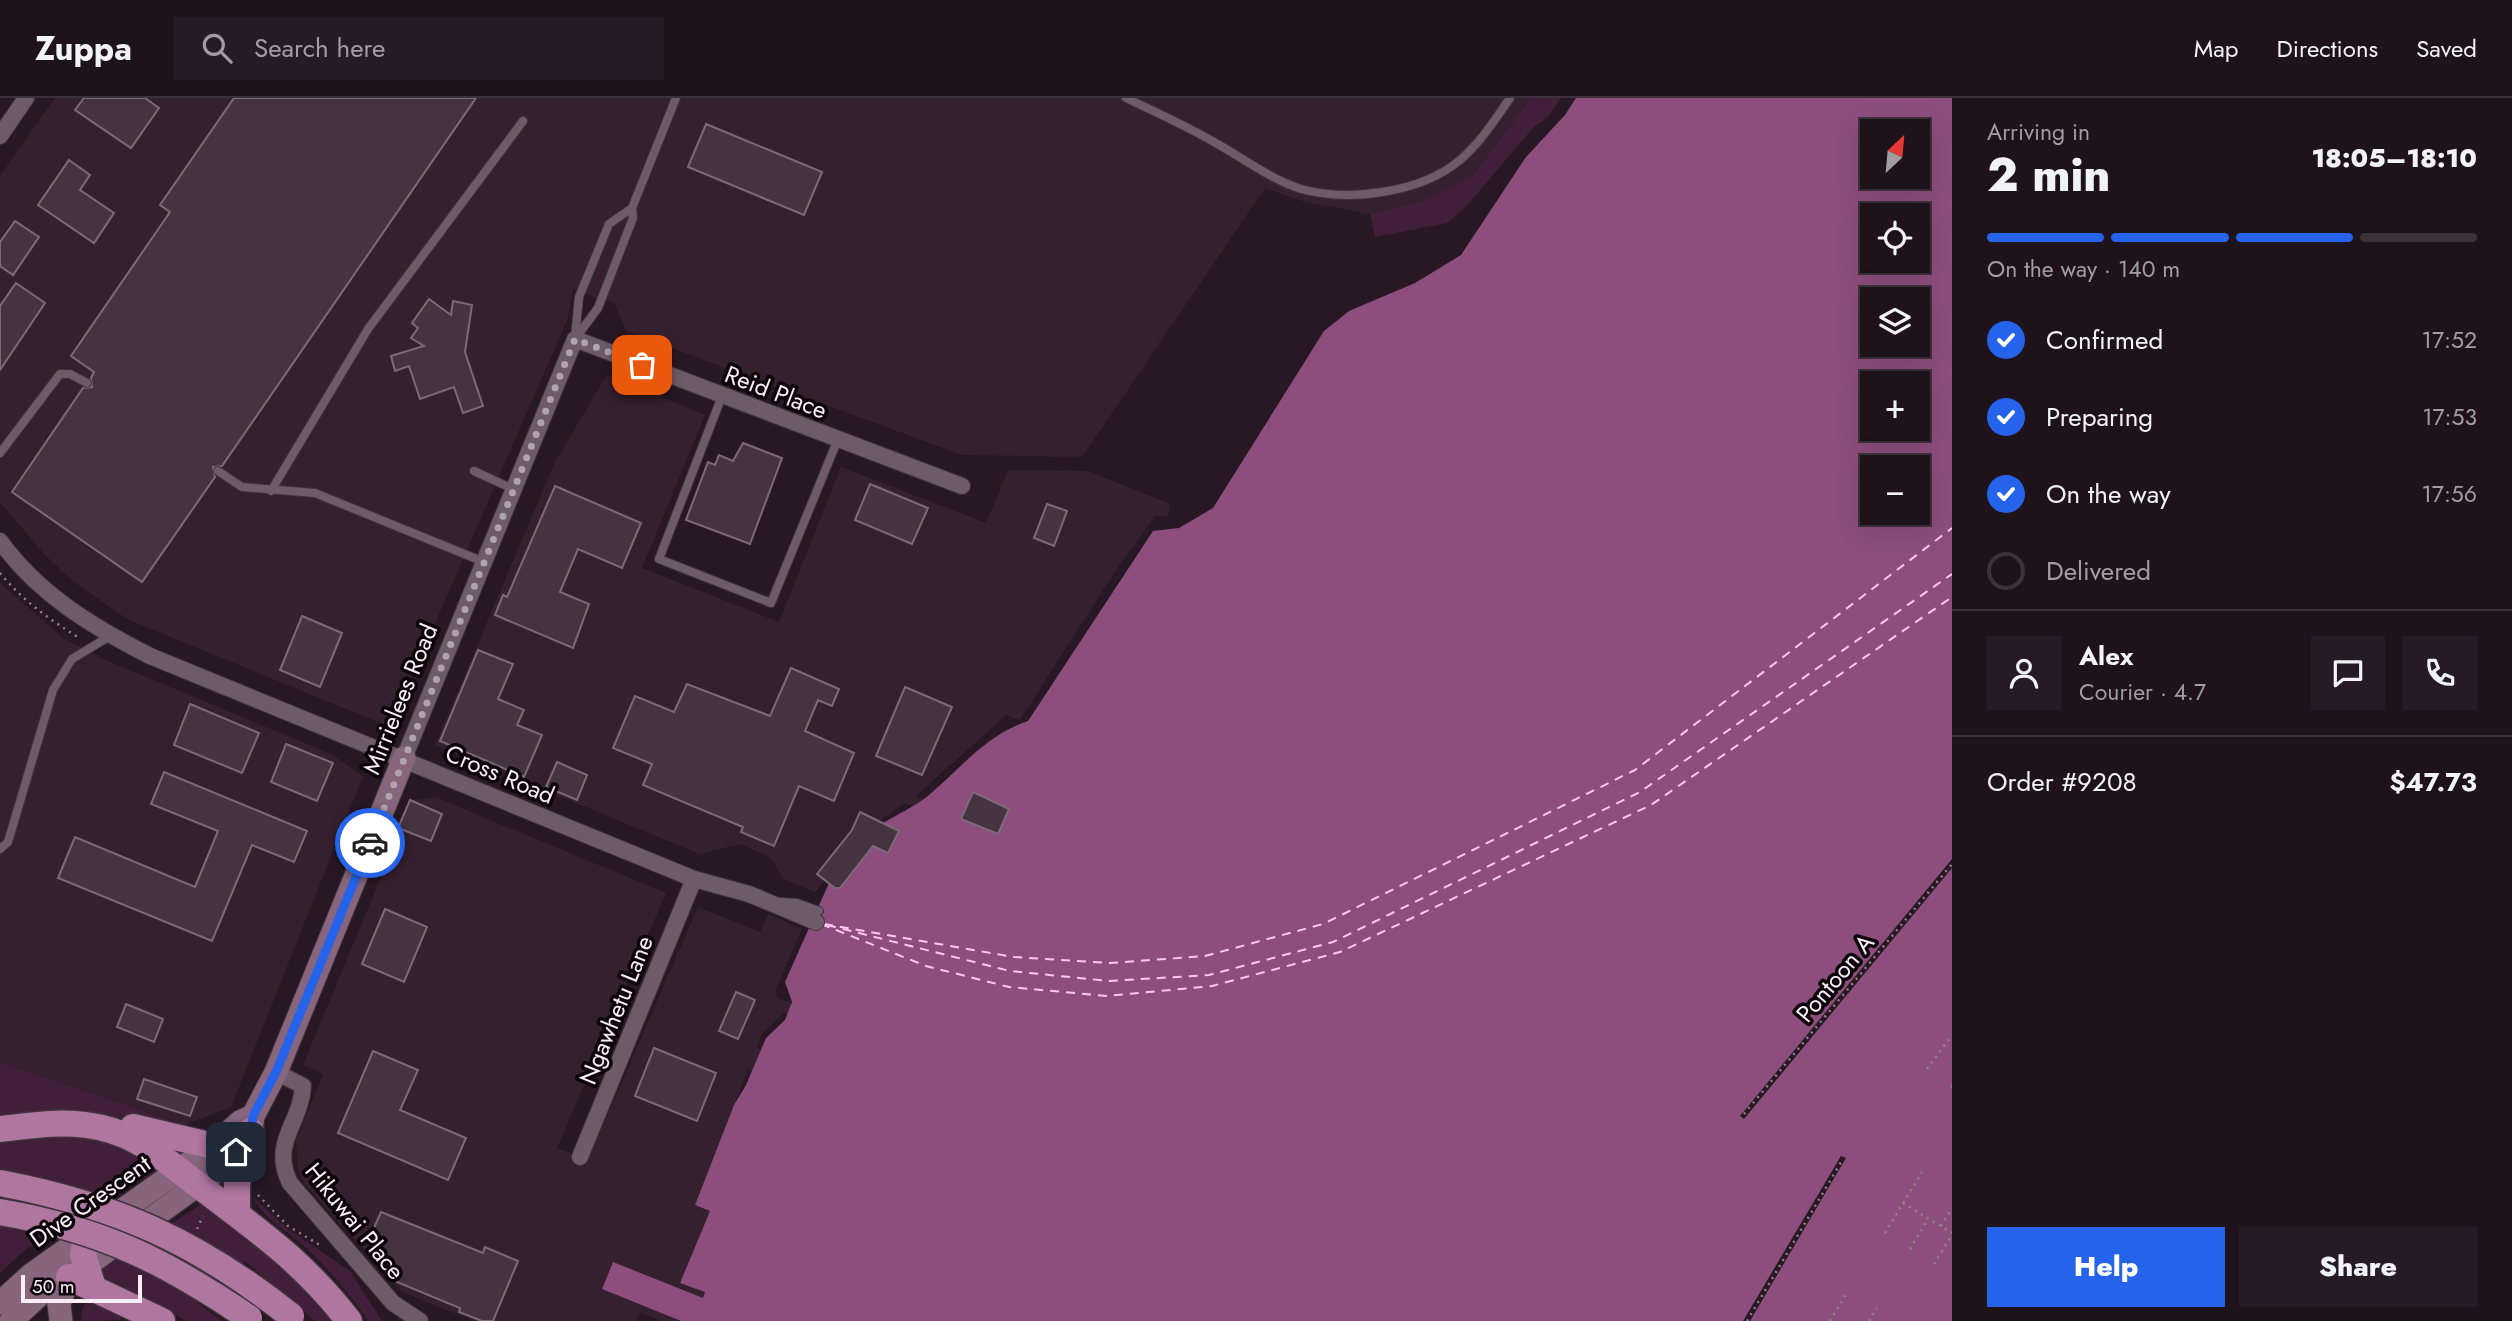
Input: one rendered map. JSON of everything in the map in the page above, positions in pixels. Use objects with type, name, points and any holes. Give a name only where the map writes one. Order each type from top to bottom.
[{"type":"highway","points":[[0,1129],[124,1124],[213,1146]]},
{"type":"highway","points":[[252,1124],[247,1156],[237,1184],[244,1200],[349,1321]]},
{"type":"highway","points":[[86,1125],[146,1144],[189,1177],[244,1200]]},
{"type":"highway","points":[[0,1183],[51,1193],[114,1212],[164,1233],[229,1269],[293,1318]]},
{"type":"highway","points":[[0,1212],[87,1231],[127,1247],[189,1278],[251,1320]]},
{"type":"highway","points":[[86,1236],[83,1245],[83,1277],[162,1321]]},
{"type":"main road","name":"Mirrielees Road","points":[[189,1177],[236,1152],[252,1124],[276,1072],[404,758]]},
{"type":"main road","name":"Mirrielees Road","points":[[189,1177],[213,1146],[240,1122],[252,1124]]},
{"type":"main road","name":"Dive Crescent","points":[[0,1303],[31,1275],[86,1236],[189,1177]]},
{"type":"main road","name":"Dive Crescent","points":[[11,1321],[31,1312],[48,1287],[83,1277],[189,1177]]},
{"type":"main road","points":[[31,1275],[31,1312]]},
{"type":"main road","points":[[61,1321],[59,1304],[83,1277]]},
{"type":"street","points":[[0,136],[26,98]]},
{"type":"street","name":"Reid Place","points":[[575,339],[962,486]]},
{"type":"street","name":"Mirrielees Road","points":[[404,758],[575,339]]},
{"type":"street","name":"Cross Road","points":[[0,541],[38,584],[72,611],[110,636],[150,656],[694,879],[818,917]]},
{"type":"street","name":"Ngawhetu Lane","points":[[580,1157],[694,879]]},
{"type":"street","name":"Hikuwai Place","points":[[276,1072],[298,1080],[303,1086],[282,1149],[283,1168],[290,1183],[393,1303],[419,1321]]},
{"type":"lane","points":[[575,339],[598,308],[633,218],[632,208],[676,98]]},
{"type":"lane","points":[[1126,98],[1302,189],[1351,193],[1405,187],[1443,172],[1475,146],[1510,98]]},
{"type":"lane","points":[[271,491],[368,328],[523,121]]},
{"type":"lane","points":[[575,339],[579,297],[609,223],[632,208]]},
{"type":"lane","points":[[0,453],[60,374],[70,374],[87,383]]},
{"type":"lane","points":[[722,396],[659,559],[771,603],[838,439]]},
{"type":"lane","points":[[218,471],[242,487],[315,493],[484,562]]},
{"type":"lane","points":[[474,471],[513,489]]},
{"type":"lane","points":[[0,849],[8,842],[53,690],[72,659],[110,636]]},
{"type":"path","points":[[0,573],[15,591],[46,618],[93,646]]},
{"type":"path","name":"Pontoon A","points":[[1744,1114],[1952,864]]},
{"type":"path","points":[[1927,1069],[1952,1035]]},
{"type":"path","points":[[1947,1041],[1952,1044]]},
{"type":"path","points":[[1747,1321],[1843,1159]]},
{"type":"path","points":[[1885,1233],[1922,1172]]},
{"type":"path","points":[[244,1200],[330,1252]]},
{"type":"path","points":[[1903,1203],[1952,1234],[1934,1264]]},
{"type":"path","points":[[1941,1226],[1952,1208]]},
{"type":"path","points":[[1910,1249],[1928,1218]]},
{"type":"path","points":[[1830,1321],[1848,1291]]},
{"type":"path","points":[[1869,1321],[1877,1308]]},
{"type":"shaded area","points":[[55,98],[1530,98],[1473,175],[1422,201],[1370,214],[1305,202],[1265,188],[1082,457],[962,455],[626,331],[614,303],[573,290],[568,318],[390,727],[127,619],[74,582],[45,555],[0,502],[0,176]]},
{"type":"shaded area","points":[[1530,98],[1561,98],[1548,117],[1533,128],[1466,207],[1448,223],[1375,237],[1370,214],[1422,201],[1473,175]]},
{"type":"shaded area","points":[[1576,98],[1952,98],[1952,1321],[681,1321],[602,1289],[613,1262],[703,1298],[705,1292],[680,1283],[710,1211],[695,1205],[734,1105],[746,1085],[766,1038],[785,1020],[792,1002],[785,982],[829,883],[840,888],[869,852],[861,840],[888,853],[899,831],[883,823],[924,799],[987,743],[1028,721],[1153,531],[1179,528],[1213,508],[1324,331],[1349,311],[1415,283],[1461,255],[1526,157],[1565,115]]},
{"type":"shaded area","points":[[607,375],[705,415],[642,568],[779,622],[841,467],[986,523],[1008,470],[1088,471],[1168,503],[1170,509],[1167,516],[1155,516],[1114,573],[1020,720],[1006,715],[916,796],[953,814],[957,828],[905,803],[879,821],[899,831],[888,853],[869,852],[840,888],[835,888],[825,880],[815,892],[783,879],[771,858],[740,844],[700,854],[435,745],[555,462]]},
{"type":"shaded area","points":[[0,583],[63,638],[103,659],[331,754],[363,776],[231,1107],[185,1125],[0,1062]]},
{"type":"shaded area","points":[[435,797],[666,893],[557,1148],[588,1160],[698,907],[760,932],[768,914],[802,929],[776,989],[777,998],[810,1011],[815,1009],[819,1001],[826,1004],[782,1112],[778,1111],[788,1085],[748,1070],[695,1204],[710,1211],[680,1282],[705,1292],[702,1299],[613,1262],[602,1288],[681,1321],[661,1321],[640,1312],[636,1321],[474,1321],[402,1292],[305,1185],[298,1171],[296,1141],[323,1074],[303,1065],[413,800]],"holes":[[[784,1013],[802,1021],[795,1038],[806,1043],[797,1064],[757,1048],[762,1034]]]},
{"type":"shaded area","points":[[0,1062],[185,1125],[88,1114],[98,1136],[164,1167],[27,1248],[0,1273]]},
{"type":"shaded area","points":[[253,1197],[288,1229],[350,1271],[382,1321],[368,1321],[330,1272],[304,1246],[269,1218]]},
{"type":"shaded area","points":[[200,1205],[230,1219],[250,1235],[338,1321],[315,1321],[245,1261],[197,1303],[222,1321],[187,1321],[99,1274],[99,1270]]},
{"type":"shaded area","points":[[86,1300],[121,1317],[121,1320],[82,1321],[81,1314]]},
{"type":"pier","points":[[1952,859],[1952,868],[1744,1119],[1740,1116]]},
{"type":"pier","points":[[1841,1156],[1846,1158],[1750,1321],[1743,1321]]},
{"type":"building","points":[[84,98],[145,98],[159,108],[131,148],[75,110]]},
{"type":"building","points":[[234,98],[476,98],[222,466],[213,467],[215,477],[142,582],[12,492],[83,388],[92,387],[91,378],[94,372],[71,356],[170,212],[160,205]]},
{"type":"building","points":[[706,124],[822,172],[804,215],[688,167]]},
{"type":"building","points":[[69,160],[90,175],[80,190],[114,213],[94,243],[38,205]]},
{"type":"building","points":[[15,221],[39,237],[13,275],[0,266],[0,242]]},
{"type":"building","points":[[16,283],[45,303],[0,370],[0,306]]},
{"type":"building","points":[[429,299],[451,315],[453,301],[472,305],[465,352],[483,406],[463,413],[454,387],[420,399],[409,366],[395,371],[391,356],[424,346],[411,338],[418,328],[412,323]]},
{"type":"building","points":[[743,443],[782,458],[750,544],[686,520],[708,462],[715,465],[719,455],[733,461]]},
{"type":"building","points":[[870,484],[928,508],[912,544],[855,520]]},
{"type":"building","points":[[555,486],[641,523],[622,568],[578,549],[560,592],[589,604],[573,648],[495,615],[503,595],[507,597]]},
{"type":"building","points":[[1047,504],[1067,511],[1054,546],[1034,538]]},
{"type":"building","points":[[302,616],[342,633],[320,687],[280,670]]},
{"type":"building","points":[[478,650],[513,664],[498,699],[524,710],[517,725],[542,735],[524,777],[440,741]]},
{"type":"building","points":[[791,668],[839,689],[832,706],[818,700],[805,731],[854,753],[834,801],[799,786],[774,846],[741,832],[743,827],[643,785],[652,764],[613,748],[635,696],[674,712],[687,684],[770,716]]},
{"type":"building","points":[[905,687],[952,707],[922,775],[876,756]]},
{"type":"building","points":[[190,704],[259,733],[242,773],[174,745]]},
{"type":"building","points":[[286,744],[333,763],[317,801],[271,782]]},
{"type":"building","points":[[557,762],[587,775],[577,800],[546,787]]},
{"type":"building","points":[[164,772],[307,831],[294,862],[252,845],[212,941],[58,878],[75,837],[195,887],[218,831],[151,804]]},
{"type":"building","points":[[973,792],[1009,809],[998,834],[961,819]]},
{"type":"building","points":[[410,800],[442,814],[431,841],[398,828]]},
{"type":"building","points":[[860,812],[899,831],[888,853],[873,846],[840,888],[835,888],[817,874],[852,830]]},
{"type":"building","points":[[385,909],[427,927],[404,982],[362,964]]},
{"type":"building","points":[[736,992],[755,1000],[738,1039],[719,1031]]},
{"type":"building","points":[[126,1004],[163,1019],[154,1042],[117,1027]]},
{"type":"building","points":[[654,1048],[716,1073],[697,1121],[635,1096]]},
{"type":"building","points":[[373,1051],[418,1070],[400,1110],[466,1138],[448,1180],[338,1133]]},
{"type":"building","points":[[144,1079],[197,1097],[190,1116],[137,1099]]},
{"type":"building","points":[[381,1212],[483,1253],[485,1247],[518,1261],[493,1321],[482,1321],[459,1312],[460,1308],[392,1280],[373,1259],[380,1243],[369,1239]]},
{"type":"ferry route","points":[[824,924],[1014,957],[1110,963],[1205,956],[1323,924],[1635,770],[1952,528]]},
{"type":"ferry route","points":[[827,925],[1010,971],[1109,981],[1209,975],[1333,942],[1640,792],[1952,574]]},
{"type":"ferry route","points":[[821,924],[926,966],[1009,987],[1107,996],[1212,986],[1340,952],[1651,805],[1952,597]]},
{"type":"way so far","points":[[370,843],[575,339],[642,365]]},
{"type":"route","points":[[236,1152],[251,1131],[253,1116],[276,1072],[370,843]]}]
